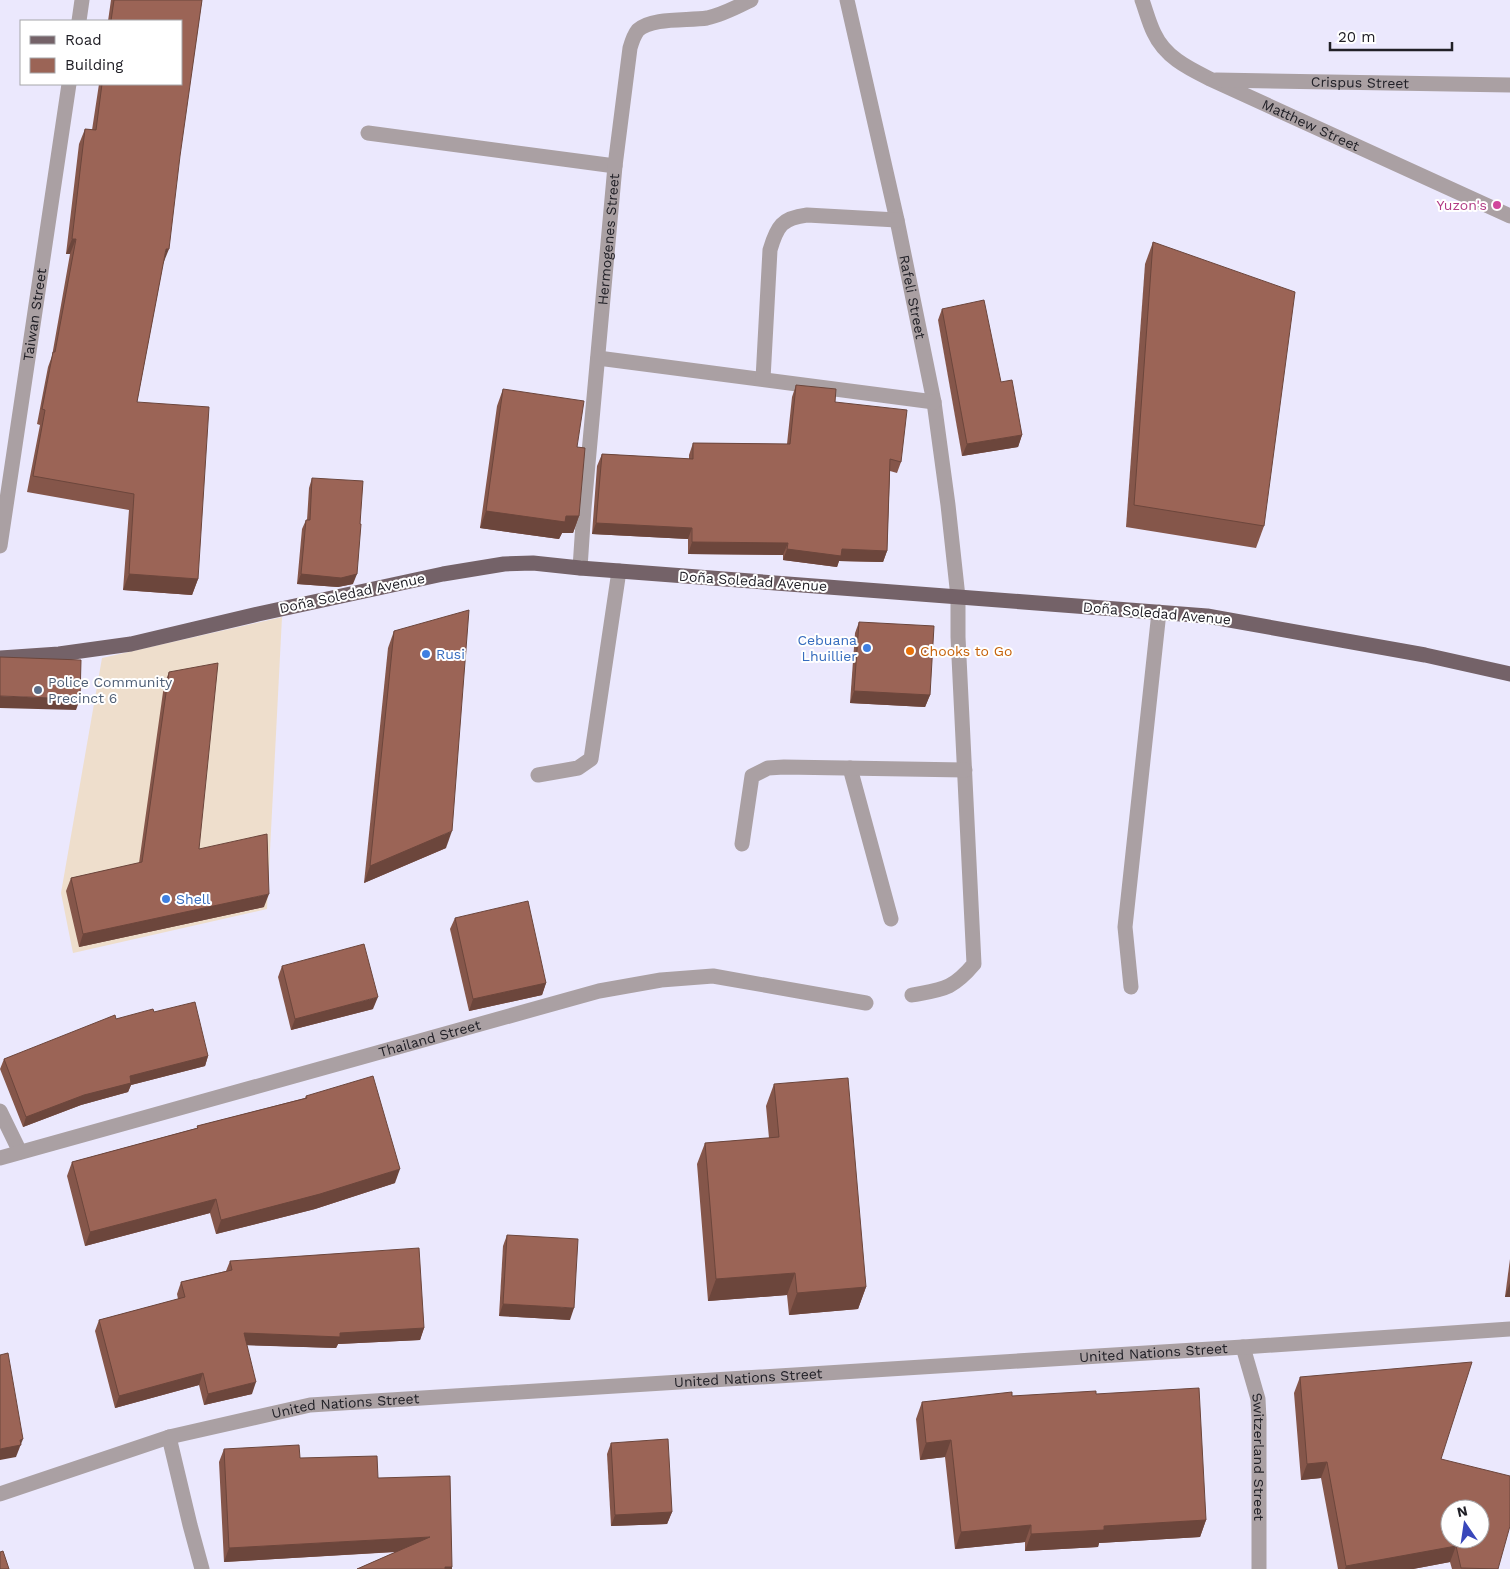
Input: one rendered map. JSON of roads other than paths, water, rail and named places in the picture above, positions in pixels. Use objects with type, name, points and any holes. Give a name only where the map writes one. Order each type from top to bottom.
[{"type":"main road","name":"Doña Soledad Avenue","points":[[0,658],[59,654],[130,644],[413,580],[494,565],[533,563],[1207,616],[1425,655],[1510,674]]},
{"type":"street","points":[[79,20],[82,0]]},
{"type":"street","name":"Hermogenes Street","points":[[580,568],[615,166],[633,37],[647,24],[709,18],[751,0]]},
{"type":"street","name":"Rafeli Street","points":[[847,0],[897,220],[934,402],[958,597],[964,770],[974,964],[963,977],[949,988],[912,995]]},
{"type":"street","name":"Matthew Street","points":[[1142,0],[1154,34],[1166,50],[1182,64],[1210,80],[1510,216]]},
{"type":"street","name":"Crispus Street","points":[[1210,80],[1510,85]]},
{"type":"street","name":"Taiwan Street","points":[[0,546],[69,85]]},
{"type":"street","points":[[368,133],[615,166]]},
{"type":"street","points":[[763,379],[770,250],[774,235],[781,224],[793,217],[807,215],[897,220]]},
{"type":"street","points":[[598,358],[934,402]]},
{"type":"street","points":[[538,776],[578,768],[591,759],[619,571]]},
{"type":"street","points":[[1130,988],[1125,927],[1159,612]]},
{"type":"street","points":[[742,844],[752,776],[768,768],[964,770]]},
{"type":"street","points":[[850,768],[891,919]]},
{"type":"street","name":"Thailand Street","points":[[0,1158],[608,989],[661,980],[712,976],[866,1003]]},
{"type":"street","points":[[0,1111],[20,1152]]},
{"type":"street","name":"United Nations Street","points":[[0,1494],[169,1437],[310,1405],[1510,1329]]},
{"type":"street","name":"Switzerland Street","points":[[1243,1347],[1258,1399],[1259,1569]]},
{"type":"street","points":[[169,1437],[202,1569]]},
{"type":"place","name":"Yuzon's","points":[[1497,205]]},
{"type":"place","name":"Cebuana Lhuillier","points":[[867,648]]},
{"type":"place","name":"Chooks to Go","points":[[910,651]]},
{"type":"place","name":"Rusi","points":[[426,654]]},
{"type":"place","name":"Police Community Precinct 6","points":[[38,690]]},
{"type":"place","name":"Shell","points":[[166,899]]}]
